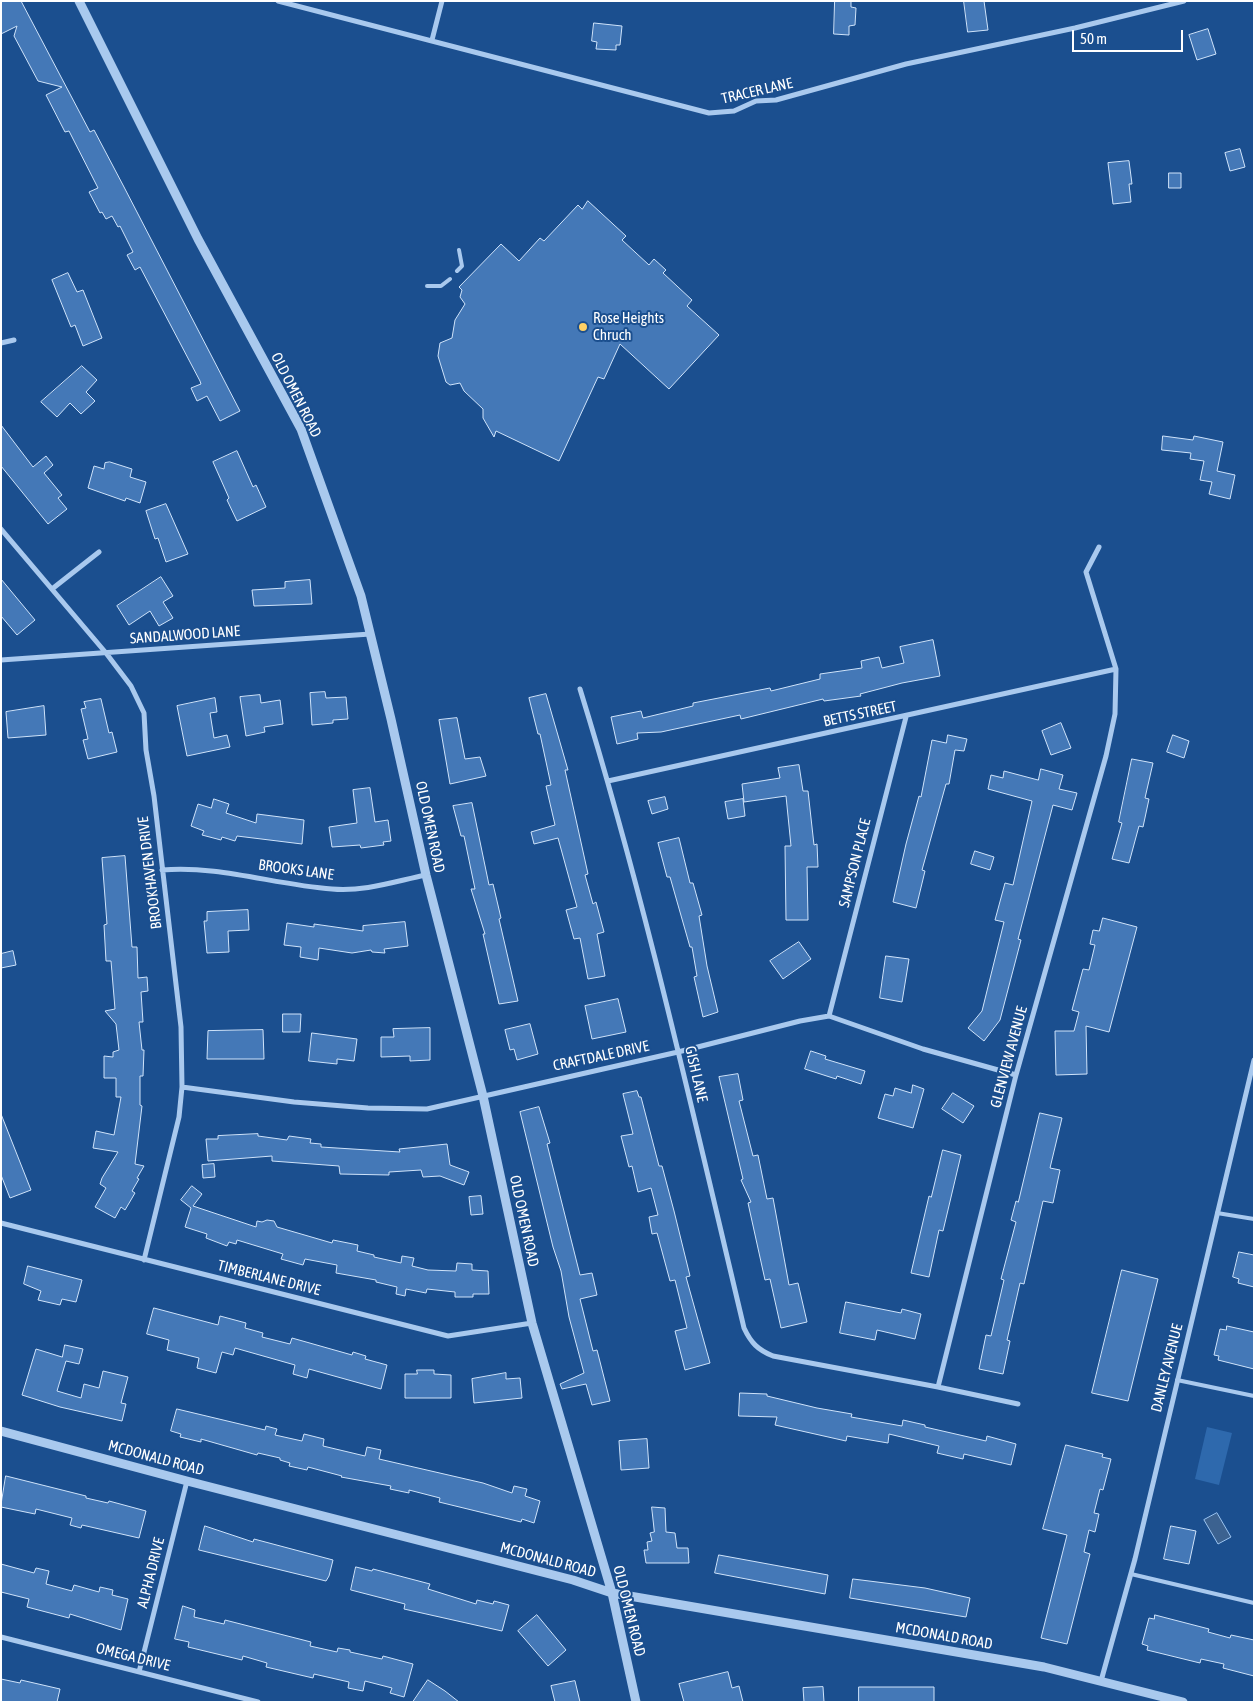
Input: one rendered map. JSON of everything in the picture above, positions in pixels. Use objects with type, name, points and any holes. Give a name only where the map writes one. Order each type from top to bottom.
[{"type":"street","name":"OLD OMEN ROAD","points":[[79,1],[198,239],[301,429],[360,596],[426,875],[483,1096],[532,1323],[612,1593],[636,1702]]},
{"type":"street","name":"TRACER LANE","points":[[278,1],[708,113],[734,111],[756,101],[776,100],[906,64],[1075,28],[1184,1]]},
{"type":"street","points":[[432,40],[442,1]]},
{"type":"street","points":[[1,343],[14,340]]},
{"type":"street","name":"BROOKHAVEN DRIVE","points":[[1,529],[106,653],[131,686],[144,713],[146,750],[181,1027],[182,1087],[179,1117],[144,1260]]},
{"type":"street","name":"GLENVIEW AVENUE","points":[[938,1387],[1016,1075],[1106,756],[1115,714],[1116,669],[1086,572],[1099,548]]},
{"type":"street","points":[[52,590],[99,552]]},
{"type":"street","name":"SANDALWOOD LANE","points":[[1,660],[370,634]]},
{"type":"street","name":"BETTS STREET","points":[[608,781],[906,717],[1116,669]]},
{"type":"street","name":"GISH LANE","points":[[580,689],[608,781],[678,1052],[744,1328],[750,1341],[760,1350],[773,1356],[938,1387]]},
{"type":"street","name":"SAMPSON PLACE","points":[[828,1016],[906,717]]},
{"type":"street","name":"BROOKS LANE","points":[[162,870],[186,868],[333,889],[368,888],[426,875]]},
{"type":"street","name":"CRAFTDALE DRIVE","points":[[182,1087],[294,1102],[368,1108],[426,1109],[828,1016],[923,1049],[1016,1075]]},
{"type":"street","name":"DANLEY AVENUE","points":[[1102,1681],[1131,1574],[1254,1060]]},
{"type":"street","name":"TIMBERLANE DRIVE","points":[[1,1223],[448,1336],[532,1323]]},
{"type":"street","points":[[938,1387],[1018,1404]]},
{"type":"street","name":"MCDONALD ROAD","points":[[1,1431],[573,1580],[612,1593],[1044,1667],[1183,1702]]},
{"type":"street","name":"ALPHA DRIVE","points":[[140,1672],[188,1481]]},
{"type":"street","name":"OMEGA DRIVE","points":[[1,1637],[258,1702]]},
{"type":"lane","points":[[457,271],[462,266],[459,250]]},
{"type":"lane","points":[[428,286],[441,286],[450,279]]},
{"type":"lane","points":[[1217,1212],[1254,1219]]},
{"type":"lane","points":[[1177,1380],[1254,1396]]},
{"type":"lane","points":[[1131,1574],[1254,1603]]},
{"type":"shaded area","points":[[1207,1427],[1232,1433],[1219,1485],[1195,1479]]},
{"type":"shaded area","points":[[1217,1513],[1231,1537],[1218,1544],[1204,1520]]},
{"type":"building","points":[[1,1],[21,1],[90,132],[94,130],[240,411],[220,421],[207,396],[197,401],[191,388],[201,384],[200,381],[140,267],[135,270],[127,255],[133,252],[120,226],[118,227],[112,216],[106,219],[102,212],[100,213],[89,192],[98,188],[69,131],[65,132],[46,95],[62,87],[38,81],[14,36],[17,26],[1,34]]},
{"type":"building","points":[[835,1],[851,1],[851,7],[856,8],[855,25],[849,26],[849,35],[834,34]]},
{"type":"building","points":[[964,1],[984,1],[988,30],[968,32]]},
{"type":"building","points":[[594,23],[622,26],[620,45],[616,45],[616,50],[596,49],[597,42],[592,41]]},
{"type":"building","points":[[1208,29],[1216,54],[1197,60],[1189,35]]},
{"type":"building","points":[[1240,149],[1245,167],[1230,171],[1225,153]]},
{"type":"building","points":[[1129,161],[1132,184],[1129,184],[1131,202],[1113,204],[1108,163]]},
{"type":"building","points":[[1169,173],[1181,173],[1181,188],[1169,188]]},
{"type":"building","name":"Rose Heights Chruch","points":[[588,201],[626,236],[622,240],[649,265],[654,259],[666,270],[663,273],[692,300],[687,306],[719,335],[669,389],[620,344],[604,379],[598,377],[559,461],[496,431],[494,437],[483,418],[483,409],[464,391],[460,383],[450,385],[446,382],[438,356],[440,343],[452,338],[455,320],[465,304],[460,297],[462,290],[459,287],[501,244],[519,261],[540,238],[544,241],[578,205],[582,209]]},
{"type":"building","points":[[68,273],[77,292],[83,290],[102,338],[83,346],[75,325],[71,327],[52,280]]},
{"type":"building","points":[[82,366],[97,380],[86,392],[95,401],[81,414],[70,403],[57,417],[41,402]]},
{"type":"building","points":[[1,425],[33,467],[46,456],[53,465],[44,473],[62,495],[58,498],[67,509],[48,524],[1,466]]},
{"type":"building","points":[[1163,436],[1193,440],[1194,436],[1223,442],[1217,471],[1235,475],[1230,499],[1209,494],[1212,482],[1200,480],[1204,461],[1190,459],[1191,453],[1162,450]]},
{"type":"building","points":[[237,451],[253,487],[256,485],[266,507],[237,521],[213,462]]},
{"type":"building","points":[[110,462],[132,469],[130,477],[146,482],[140,503],[126,498],[125,501],[88,488],[94,466],[104,469],[105,463]]},
{"type":"building","points":[[166,504],[188,554],[166,562],[158,538],[155,539],[146,511]]},
{"type":"building","points":[[161,577],[173,596],[163,602],[173,618],[159,626],[150,611],[129,625],[117,606]]},
{"type":"building","points":[[1,579],[35,620],[17,635],[1,616]]},
{"type":"building","points":[[310,580],[312,604],[254,606],[252,590],[285,588],[285,582]]},
{"type":"building","points":[[933,640],[940,676],[902,683],[860,694],[861,696],[824,701],[823,699],[741,719],[740,715],[661,732],[637,733],[638,739],[617,744],[611,717],[641,711],[643,718],[693,706],[693,703],[770,688],[771,691],[820,679],[820,674],[862,668],[861,661],[879,657],[882,668],[904,663],[900,647]]},
{"type":"building","points":[[325,692],[326,698],[346,697],[348,719],[312,725],[310,693]]},
{"type":"building","points":[[546,694],[568,770],[565,770],[588,874],[585,875],[593,904],[596,902],[604,932],[597,934],[605,976],[588,979],[580,938],[574,939],[566,910],[577,907],[558,838],[534,844],[531,832],[555,825],[546,786],[551,785],[540,734],[538,734],[529,698]]},
{"type":"building","points":[[260,695],[261,703],[280,700],[283,724],[264,727],[265,732],[246,736],[240,697]]},
{"type":"building","points":[[215,698],[217,712],[210,713],[214,738],[227,735],[230,747],[187,756],[177,706]]},
{"type":"building","points":[[101,699],[109,733],[112,732],[117,752],[88,759],[83,740],[88,739],[81,709],[86,708],[84,702]]},
{"type":"building","points":[[44,706],[46,735],[8,738],[6,712]]},
{"type":"building","points":[[457,718],[465,759],[480,757],[486,776],[450,784],[439,720]]},
{"type":"building","points":[[1061,723],[1071,748],[1051,755],[1042,731]]},
{"type":"building","points":[[948,735],[967,739],[964,751],[955,750],[949,784],[946,784],[922,870],[925,871],[916,908],[893,902],[906,844],[919,796],[921,797],[932,740],[946,743]]},
{"type":"building","points":[[1173,735],[1189,741],[1184,758],[1167,752]]},
{"type":"building","points":[[1132,759],[1153,763],[1145,798],[1149,799],[1143,827],[1139,826],[1129,863],[1112,859],[1122,823],[1119,822]]},
{"type":"building","points":[[799,765],[803,791],[808,791],[814,845],[817,844],[818,867],[807,867],[808,920],[786,920],[785,846],[791,846],[786,796],[744,802],[742,784],[780,778],[778,768]]},
{"type":"building","points":[[1041,769],[1063,775],[1059,789],[1077,793],[1072,810],[1053,805],[1018,939],[1021,940],[1000,1020],[984,1041],[968,1028],[982,1011],[1004,922],[995,920],[1005,883],[1013,885],[1032,801],[988,789],[991,775],[1003,778],[1004,771],[1038,780]]},
{"type":"building","points":[[370,788],[375,822],[388,820],[391,841],[383,842],[384,845],[361,848],[360,845],[332,847],[329,827],[357,823],[353,790]]},
{"type":"building","points":[[665,797],[668,809],[652,814],[648,801]]},
{"type":"building","points":[[214,799],[229,804],[226,813],[256,823],[257,814],[304,820],[302,844],[237,836],[235,841],[222,837],[221,840],[202,835],[204,831],[191,826],[198,804],[211,808]]},
{"type":"building","points":[[743,799],[745,816],[728,819],[725,802]]},
{"type":"building","points":[[472,803],[489,885],[493,884],[501,918],[499,919],[518,1001],[499,1004],[483,934],[485,934],[471,889],[475,889],[464,836],[461,836],[453,806]]},
{"type":"building","points":[[679,838],[690,883],[693,883],[702,915],[699,916],[707,966],[718,1012],[703,1017],[694,977],[697,976],[692,947],[690,947],[670,877],[667,877],[658,843]]},
{"type":"building","points":[[975,851],[994,857],[990,870],[971,864]]},
{"type":"building","points":[[125,856],[132,947],[137,947],[138,978],[147,977],[148,991],[141,992],[143,1022],[139,1022],[142,1050],[144,1050],[143,1076],[140,1076],[140,1105],[142,1106],[135,1164],[144,1166],[132,1191],[135,1193],[125,1210],[121,1207],[115,1218],[95,1207],[106,1188],[100,1184],[102,1178],[118,1152],[93,1148],[96,1131],[114,1135],[121,1097],[116,1097],[116,1078],[104,1078],[104,1056],[113,1057],[113,1052],[119,1050],[116,1024],[105,1011],[115,1009],[111,961],[106,961],[104,925],[107,924],[102,858]]},
{"type":"building","points":[[248,910],[249,930],[228,931],[229,952],[207,953],[204,921],[207,921],[207,912]]},
{"type":"building","points":[[1103,918],[1137,927],[1109,1032],[1086,1026],[1087,1074],[1056,1075],[1055,1031],[1074,1031],[1079,1012],[1072,1010],[1083,969],[1089,970],[1095,945],[1090,944],[1093,930],[1099,931]]},
{"type":"building","points":[[405,922],[408,946],[384,949],[385,953],[372,952],[371,950],[352,953],[319,948],[318,960],[300,957],[301,947],[284,945],[287,923],[314,927],[314,924],[363,931],[363,926]]},
{"type":"building","points":[[799,942],[811,959],[783,979],[770,961]]},
{"type":"building","points":[[13,951],[16,965],[1,968],[1,954]]},
{"type":"building","points":[[886,956],[909,959],[902,1002],[880,998]]},
{"type":"building","points":[[618,999],[626,1032],[592,1039],[585,1006]]},
{"type":"building","points":[[283,1014],[301,1014],[300,1032],[283,1032]]},
{"type":"building","points":[[530,1024],[538,1054],[517,1060],[514,1049],[510,1050],[505,1030]]},
{"type":"building","points":[[430,1028],[430,1060],[410,1061],[410,1056],[381,1057],[381,1037],[394,1037],[393,1029]]},
{"type":"building","points":[[263,1030],[264,1059],[207,1059],[208,1031]]},
{"type":"building","points":[[312,1033],[357,1039],[354,1061],[337,1059],[337,1064],[309,1061]]},
{"type":"building","points":[[811,1051],[826,1056],[825,1059],[865,1071],[861,1084],[837,1076],[836,1079],[805,1069]]},
{"type":"building","points":[[738,1074],[743,1100],[739,1101],[753,1156],[758,1155],[767,1199],[773,1198],[789,1285],[798,1283],[807,1322],[781,1328],[770,1279],[765,1280],[748,1203],[751,1202],[741,1180],[743,1179],[719,1077]]},
{"type":"building","points":[[913,1085],[924,1089],[913,1128],[878,1118],[885,1094],[893,1096],[895,1088],[911,1093]]},
{"type":"building","points":[[637,1091],[639,1097],[641,1097],[659,1166],[662,1166],[690,1276],[686,1277],[710,1363],[685,1370],[675,1331],[687,1328],[675,1280],[670,1281],[657,1233],[652,1234],[649,1217],[658,1215],[651,1188],[638,1192],[632,1166],[629,1167],[621,1136],[633,1134],[623,1094]]},
{"type":"building","points":[[953,1093],[974,1106],[963,1123],[942,1109]]},
{"type":"building","points":[[539,1107],[550,1143],[547,1144],[580,1275],[592,1273],[597,1295],[580,1299],[593,1351],[597,1350],[610,1401],[592,1405],[586,1384],[562,1389],[560,1384],[584,1373],[569,1317],[561,1271],[553,1247],[520,1112]]},
{"type":"building","points":[[1040,1113],[1062,1118],[1050,1168],[1060,1170],[1053,1203],[1043,1201],[1024,1284],[1020,1283],[1007,1340],[1010,1341],[1003,1374],[979,1369],[986,1335],[991,1336],[1004,1280],[1001,1279],[1016,1222],[1011,1220],[1016,1201],[1018,1202]]},
{"type":"building","points":[[1,1114],[31,1190],[10,1198],[1,1175]]},
{"type":"building","points":[[258,1134],[258,1136],[287,1140],[289,1136],[311,1139],[310,1143],[321,1144],[321,1147],[400,1152],[399,1149],[447,1144],[450,1165],[469,1172],[464,1185],[440,1176],[423,1177],[421,1170],[389,1172],[389,1175],[340,1174],[339,1166],[272,1161],[272,1156],[208,1161],[206,1139],[218,1139],[218,1136]]},
{"type":"building","points":[[943,1150],[961,1155],[943,1231],[939,1230],[929,1277],[911,1273],[929,1196],[931,1197]]},
{"type":"building","points":[[214,1164],[215,1177],[203,1178],[202,1165]]},
{"type":"building","points":[[192,1186],[202,1194],[193,1206],[256,1227],[257,1221],[274,1221],[277,1227],[332,1243],[333,1240],[358,1245],[357,1251],[374,1255],[374,1257],[401,1263],[402,1256],[414,1258],[412,1266],[428,1270],[456,1271],[457,1263],[472,1264],[472,1270],[488,1271],[489,1294],[473,1294],[473,1297],[455,1297],[455,1292],[427,1289],[426,1293],[406,1289],[405,1296],[396,1294],[397,1287],[376,1282],[376,1280],[336,1273],[337,1265],[305,1259],[303,1265],[281,1259],[283,1254],[237,1240],[236,1244],[229,1242],[227,1246],[206,1238],[207,1234],[185,1227],[191,1208],[181,1200]]},
{"type":"building","points":[[481,1196],[483,1214],[471,1215],[469,1197]]},
{"type":"building","points":[[1239,1252],[1254,1255],[1254,1287],[1238,1283],[1239,1279],[1233,1277]]},
{"type":"building","points":[[28,1266],[82,1280],[76,1302],[62,1299],[60,1305],[38,1300],[41,1291],[24,1284]]},
{"type":"building","points":[[1122,1270],[1158,1279],[1128,1401],[1092,1393]]},
{"type":"building","points":[[846,1302],[901,1313],[902,1309],[921,1314],[915,1339],[877,1330],[875,1340],[840,1333]]},
{"type":"building","points":[[154,1308],[218,1325],[220,1316],[246,1323],[245,1328],[263,1333],[262,1337],[290,1344],[292,1338],[352,1355],[353,1352],[366,1356],[365,1359],[387,1365],[381,1389],[309,1369],[307,1378],[293,1374],[295,1365],[235,1348],[233,1355],[222,1352],[216,1373],[197,1368],[199,1358],[167,1350],[169,1340],[147,1334]]},
{"type":"building","points":[[1227,1326],[1254,1332],[1254,1369],[1218,1360],[1219,1356],[1214,1355],[1220,1329],[1226,1330]]},
{"type":"building","points":[[65,1345],[83,1349],[79,1364],[66,1361],[57,1391],[81,1398],[84,1384],[99,1388],[103,1371],[128,1377],[121,1403],[126,1404],[122,1421],[60,1407],[22,1395],[36,1349],[62,1357]]},
{"type":"building","points":[[417,1370],[434,1370],[434,1374],[451,1375],[451,1398],[405,1398],[405,1374],[417,1374]]},
{"type":"building","points":[[506,1373],[506,1379],[520,1378],[522,1398],[474,1403],[472,1379]]},
{"type":"building","points":[[740,1393],[767,1394],[767,1396],[817,1408],[852,1414],[851,1417],[902,1426],[903,1420],[986,1441],[987,1436],[1016,1444],[1011,1465],[964,1454],[963,1459],[937,1453],[939,1446],[889,1434],[888,1443],[847,1436],[846,1441],[775,1425],[777,1417],[739,1416]]},
{"type":"building","points":[[177,1409],[265,1430],[266,1426],[277,1429],[275,1435],[302,1441],[304,1434],[324,1439],[323,1446],[365,1456],[367,1447],[381,1450],[379,1459],[483,1483],[512,1493],[514,1486],[527,1489],[525,1496],[540,1501],[534,1523],[522,1519],[521,1522],[439,1502],[440,1498],[409,1490],[409,1493],[390,1489],[391,1486],[341,1477],[308,1467],[307,1470],[289,1466],[290,1463],[280,1460],[280,1458],[258,1453],[257,1455],[201,1439],[201,1442],[180,1437],[181,1434],[171,1431]]},
{"type":"building","points":[[647,1439],[649,1468],[621,1470],[619,1441]]},
{"type":"building","points":[[1066,1445],[1103,1454],[1102,1457],[1111,1459],[1103,1490],[1100,1489],[1094,1513],[1099,1514],[1095,1532],[1089,1530],[1084,1552],[1090,1554],[1067,1644],[1041,1638],[1067,1535],[1043,1529]]},
{"type":"building","points":[[6,1476],[86,1496],[86,1498],[108,1503],[109,1501],[146,1511],[139,1538],[82,1525],[81,1528],[70,1525],[72,1518],[36,1509],[35,1514],[1,1507]]},
{"type":"building","points":[[652,1507],[665,1508],[666,1532],[675,1533],[677,1548],[688,1548],[689,1563],[646,1563],[644,1550],[648,1550],[647,1542],[652,1541],[650,1533],[654,1532]]},
{"type":"building","points":[[205,1526],[253,1542],[254,1539],[333,1560],[329,1576],[326,1581],[199,1550]]},
{"type":"building","points":[[1171,1526],[1196,1531],[1189,1564],[1164,1559]]},
{"type":"building","points":[[719,1555],[828,1575],[825,1594],[715,1573]]},
{"type":"building","points":[[1,1564],[34,1573],[36,1568],[49,1571],[46,1584],[72,1591],[74,1585],[99,1592],[100,1587],[113,1590],[112,1595],[128,1599],[121,1630],[70,1614],[69,1618],[27,1607],[29,1599],[1,1592]]},
{"type":"building","points":[[356,1567],[372,1571],[373,1569],[430,1584],[428,1589],[476,1604],[477,1600],[493,1604],[494,1601],[509,1605],[502,1631],[404,1609],[405,1604],[351,1590]]},
{"type":"building","points":[[853,1579],[925,1588],[970,1598],[966,1617],[850,1598]]},
{"type":"building","points":[[183,1606],[195,1610],[194,1617],[224,1624],[225,1620],[311,1642],[310,1646],[337,1652],[338,1648],[382,1659],[383,1656],[413,1664],[404,1697],[390,1693],[392,1688],[365,1681],[363,1691],[348,1688],[349,1682],[314,1674],[313,1678],[266,1667],[267,1663],[243,1656],[242,1660],[188,1647],[189,1642],[175,1639]]},
{"type":"building","points":[[537,1615],[566,1650],[548,1666],[518,1631]]},
{"type":"building","points":[[1155,1615],[1209,1629],[1208,1632],[1230,1638],[1231,1635],[1254,1640],[1254,1676],[1223,1668],[1224,1664],[1201,1659],[1200,1663],[1147,1650],[1148,1646],[1142,1644],[1149,1618],[1154,1619]]},
{"type":"building","points":[[728,1672],[732,1688],[739,1686],[743,1702],[684,1702],[679,1684]]},
{"type":"building","points":[[1,1679],[20,1683],[21,1680],[60,1689],[57,1702],[1,1702]]},
{"type":"building","points":[[428,1680],[445,1691],[459,1702],[413,1702]]},
{"type":"building","points":[[575,1681],[580,1702],[555,1702],[551,1686]]},
{"type":"building","points":[[823,1687],[824,1702],[804,1702],[803,1688]]},
{"type":"building","points":[[859,1687],[934,1687],[934,1702],[859,1702]]},
{"type":"place","name":"Rose Heights Chruch","points":[[583,327]]}]
